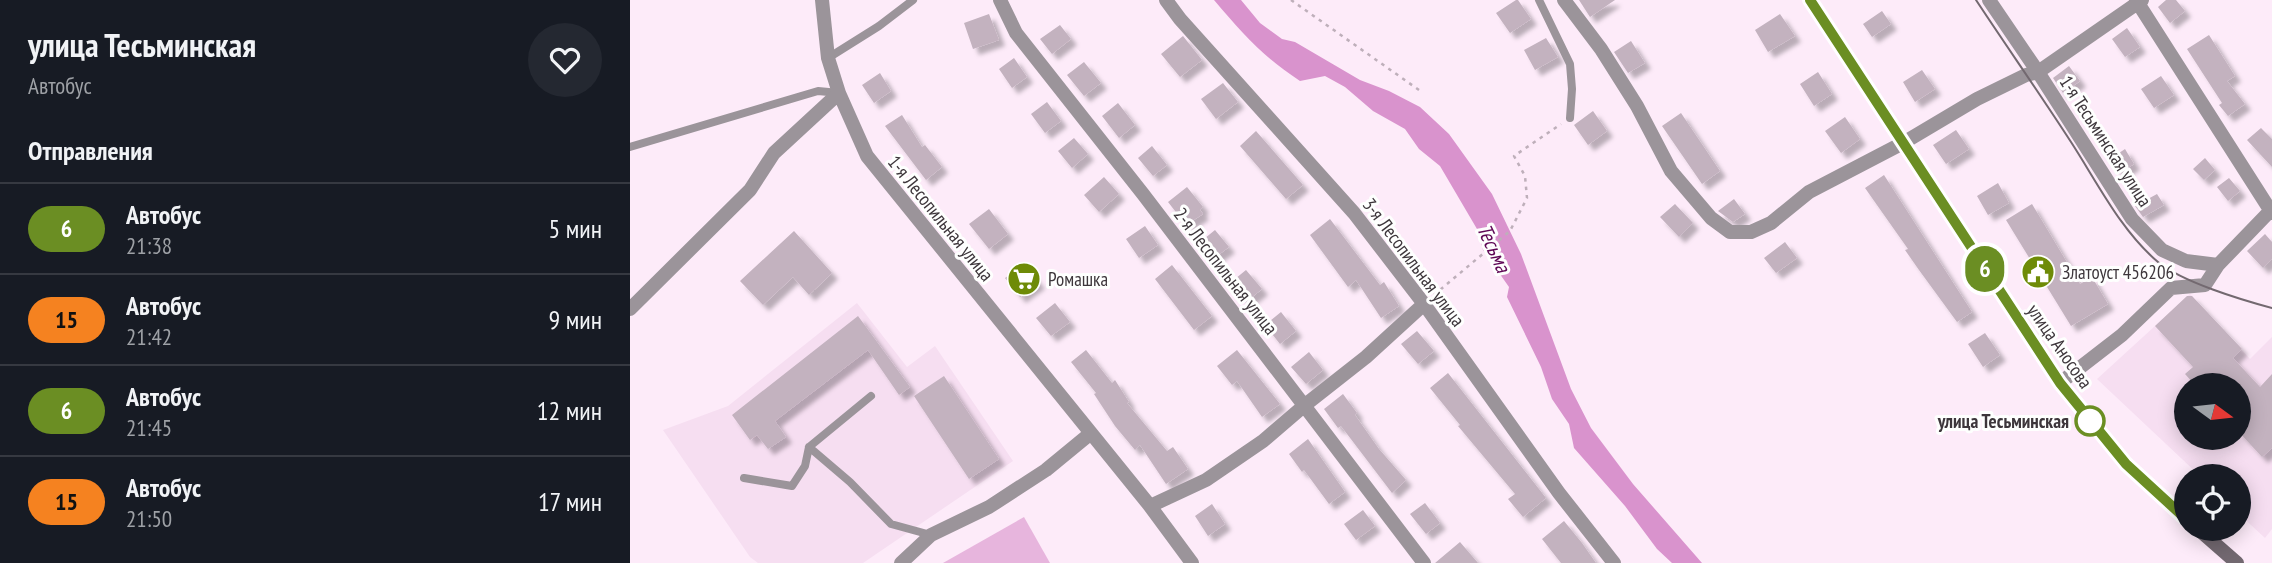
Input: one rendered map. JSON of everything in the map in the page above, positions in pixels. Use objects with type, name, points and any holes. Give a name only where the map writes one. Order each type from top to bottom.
[{"type":"main road","name":"улица Аносова","points":[[1810,0],[2060,383],[2126,464],[2174,508]]},
{"type":"main road","points":[[2212,541],[2237,563]]},
{"type":"street","name":"1-я Лесопильная улица","points":[[822,0],[828,58],[839,93],[867,156],[1150,506],[1192,563]]},
{"type":"street","name":"2-я Лесопильная улица","points":[[1000,0],[1016,33],[1424,563]]},
{"type":"street","name":"3-я Лесопильная улица","points":[[1166,0],[1354,213],[1424,304],[1559,494],[1614,563]]},
{"type":"street","points":[[1564,0],[1601,49],[1630,94],[1671,171],[1712,218],[1730,232],[1751,232],[1771,223],[1809,192],[1977,99],[2026,75],[2038,72],[2139,1],[2271,211],[2218,265],[2204,285],[2171,288],[2122,335],[2060,383]]},
{"type":"street","name":"1-я Тесьминская улица","points":[[1989,0],[2132,219],[2162,250],[2186,261],[2218,265]]},
{"type":"street","points":[[630,309],[750,190],[774,153],[839,93]]},
{"type":"street","points":[[1150,506],[1206,480],[1263,441],[1366,357],[1424,304]]},
{"type":"street","points":[[910,560],[931,535],[989,507],[1046,470],[1091,433]]},
{"type":"lane","points":[[828,58],[879,26],[913,0]]},
{"type":"lane","points":[[1539,0],[1570,64],[1570,118]]},
{"type":"lane","points":[[630,147],[818,91],[839,93]]},
{"type":"lane","points":[[744,478],[792,486],[805,466],[809,447],[871,396]]},
{"type":"lane","points":[[809,447],[850,482],[891,524],[931,535]]},
{"type":"path","points":[[1291,0],[1419,90]]},
{"type":"path","points":[[1424,304],[1510,231],[1527,198],[1525,176],[1514,156],[1570,118]]},
{"type":"shaded area","points":[[2190,294],[2250,359],[2272,337],[2272,529],[2265,538],[2251,525],[2251,464],[2187,464],[2097,379]]},
{"type":"shaded area","points":[[857,303],[907,367],[935,346],[1013,461],[863,563],[758,563],[750,557],[663,430],[728,406]]},
{"type":"shaded area","points":[[1024,517],[1050,563],[943,563]]},
{"type":"water","name":"Тесьма","points":[[1214,0],[1241,0],[1260,23],[1282,39],[1295,42],[1360,80],[1420,107],[1449,134],[1492,194],[1521,254],[1571,389],[1591,428],[1633,484],[1702,563],[1672,563],[1657,549],[1625,506],[1574,448],[1569,424],[1552,399],[1541,367],[1507,297],[1509,287],[1483,250],[1477,229],[1440,166],[1419,149],[1405,129],[1373,111],[1345,87],[1325,76],[1300,81],[1287,72],[1254,44]]},
{"type":"building","points":[[1516,0],[1531,19],[1510,33],[1496,13]]},
{"type":"building","points":[[1579,0],[1615,0],[1590,17]]},
{"type":"building","points":[[2166,0],[2176,0],[2185,11],[2170,23],[2158,7]]},
{"type":"building","points":[[1882,11],[1891,24],[1872,37],[1863,24]]},
{"type":"building","points":[[989,14],[999,40],[973,49],[964,23]]},
{"type":"building","points":[[1780,14],[1795,36],[1768,52],[1755,30]]},
{"type":"building","points":[[1060,25],[1071,39],[1052,54],[1040,39]]},
{"type":"building","points":[[2127,28],[2140,47],[2125,57],[2112,39]]},
{"type":"building","points":[[2209,35],[2235,76],[2227,81],[2245,104],[2228,116],[2187,49]]},
{"type":"building","points":[[1183,36],[1202,60],[1180,77],[1161,54]]},
{"type":"building","points":[[1546,38],[1558,57],[1535,70],[1524,50]]},
{"type":"building","points":[[1631,41],[1645,63],[1628,73],[1614,52]]},
{"type":"building","points":[[1014,58],[1027,77],[1012,88],[999,69]]},
{"type":"building","points":[[1084,62],[1101,83],[1084,96],[1067,75]]},
{"type":"building","points":[[2069,66],[2080,81],[2063,93],[2053,78]]},
{"type":"building","points":[[1922,70],[1935,89],[1915,102],[1903,82]]},
{"type":"building","points":[[1818,72],[1832,94],[1814,106],[1800,84]]},
{"type":"building","points":[[880,73],[891,91],[874,103],[862,85]]},
{"type":"building","points":[[2161,76],[2174,95],[2154,108],[2141,89]]},
{"type":"building","points":[[1223,83],[1238,102],[1216,119],[1201,99]]},
{"type":"building","points":[[1047,102],[1061,121],[1045,133],[1031,114]]},
{"type":"building","points":[[1118,103],[1135,125],[1119,138],[1102,116]]},
{"type":"building","points":[[1593,111],[1607,131],[1588,145],[1574,125]]},
{"type":"building","points":[[1681,113],[1720,171],[1702,184],[1662,126]]},
{"type":"building","points":[[902,115],[922,147],[925,145],[942,167],[926,180],[885,126]]},
{"type":"building","points":[[1845,117],[1860,139],[1841,153],[1825,131]]},
{"type":"building","points":[[2261,128],[2272,139],[2272,167],[2247,140]]},
{"type":"building","points":[[1956,130],[1969,149],[1946,164],[1933,145]]},
{"type":"building","points":[[1256,131],[1303,185],[1286,199],[1240,146]]},
{"type":"building","points":[[1074,138],[1088,154],[1072,168],[1058,151]]},
{"type":"building","points":[[1152,146],[1167,165],[1153,176],[1138,158]]},
{"type":"building","points":[[2125,149],[2134,164],[2119,174],[2110,159]]},
{"type":"building","points":[[2205,158],[2215,170],[2204,180],[2193,169]]},
{"type":"building","points":[[1884,175],[1972,312],[1957,322],[1905,250],[1908,249],[1865,188]]},
{"type":"building","points":[[1104,177],[1119,194],[1099,212],[1084,195]]},
{"type":"building","points":[[2229,178],[2240,191],[2228,201],[2217,187]]},
{"type":"building","points":[[1998,183],[2009,203],[1988,215],[1977,196]]},
{"type":"building","points":[[1187,187],[1203,207],[1200,210],[1203,214],[1186,225],[1168,202]]},
{"type":"building","points":[[2157,194],[2164,205],[2143,217],[2135,206]]},
{"type":"building","points":[[1734,199],[1745,214],[1733,222],[1718,211]]},
{"type":"building","points":[[1675,204],[1693,223],[1679,237],[1660,217]]},
{"type":"building","points":[[2032,204],[2080,284],[2092,277],[2108,304],[2071,326],[2006,220]]},
{"type":"building","points":[[989,209],[1008,234],[989,249],[969,224]]},
{"type":"building","points":[[1330,219],[1380,285],[1384,282],[1399,306],[1381,318],[1356,280],[1348,287],[1310,235]]},
{"type":"building","points":[[1145,226],[1158,245],[1139,258],[1126,239]]},
{"type":"building","points":[[1215,230],[1229,247],[1213,259],[1199,243]]},
{"type":"building","points":[[794,231],[832,273],[809,295],[793,277],[763,305],[740,281]]},
{"type":"building","points":[[2265,234],[2272,242],[2272,259],[2263,268],[2247,251]]},
{"type":"building","points":[[1785,242],[1797,258],[1776,273],[1764,258]]},
{"type":"building","points":[[1024,264],[1039,283],[1020,297],[1005,278]]},
{"type":"building","points":[[1172,265],[1212,316],[1194,330],[1155,279]]},
{"type":"building","points":[[1246,270],[1262,289],[1246,302],[1230,283]]},
{"type":"building","points":[[2187,296],[2192,296],[2242,349],[2233,358],[2247,373],[2186,373],[2193,367],[2155,326]]},
{"type":"building","points":[[1055,303],[1070,322],[1051,336],[1036,318]]},
{"type":"building","points":[[1281,312],[1296,331],[1280,344],[1265,325]]},
{"type":"building","points":[[858,316],[910,387],[899,395],[868,350],[775,421],[786,437],[768,449],[757,435],[750,440],[732,415]]},
{"type":"building","points":[[1417,331],[1434,351],[1418,364],[1401,344]]},
{"type":"building","points":[[1985,333],[2000,355],[1983,367],[1968,344]]},
{"type":"building","points":[[1086,350],[1112,383],[1115,380],[1129,402],[1127,403],[1167,451],[1173,447],[1188,469],[1166,484],[1140,445],[1135,450],[1071,362]]},
{"type":"building","points":[[1237,350],[1280,404],[1262,417],[1237,381],[1232,385],[1217,366]]},
{"type":"building","points":[[1309,352],[1323,370],[1306,384],[1291,367]]},
{"type":"building","points":[[1448,373],[1546,498],[1523,517],[1508,499],[1515,494],[1430,388]]},
{"type":"building","points":[[2272,374],[2272,448],[2262,457],[2251,445],[2251,377],[2260,387]]},
{"type":"building","points":[[944,376],[999,459],[969,479],[914,396]]},
{"type":"building","points":[[1343,394],[1379,449],[1406,480],[1392,493],[1341,426],[1338,428],[1324,409]]},
{"type":"building","points":[[1308,439],[1345,492],[1329,504],[1289,454]]},
{"type":"building","points":[[1425,503],[1440,523],[1426,534],[1410,514]]},
{"type":"building","points":[[1212,504],[1225,524],[1208,536],[1195,516]]},
{"type":"building","points":[[1363,510],[1375,526],[1356,540],[1344,524]]},
{"type":"building","points":[[1564,521],[1596,563],[1561,563],[1542,539]]},
{"type":"building","points":[[1460,542],[1478,563],[1435,563]]},
{"type":"tram line","points":[[1976,0],[2110,205],[2145,250],[2182,277],[2272,308]]},
{"type":"bus line","name":"6","points":[[1810,0],[2060,383],[2126,464],[2174,508]]},
{"type":"place","name":"Златоуст 456206","points":[[2038,272]]},
{"type":"place","name":"Ромашка","points":[[1024,279]]},
{"type":"place","name":"улица Тесьминская","points":[[2090,421]]}]
